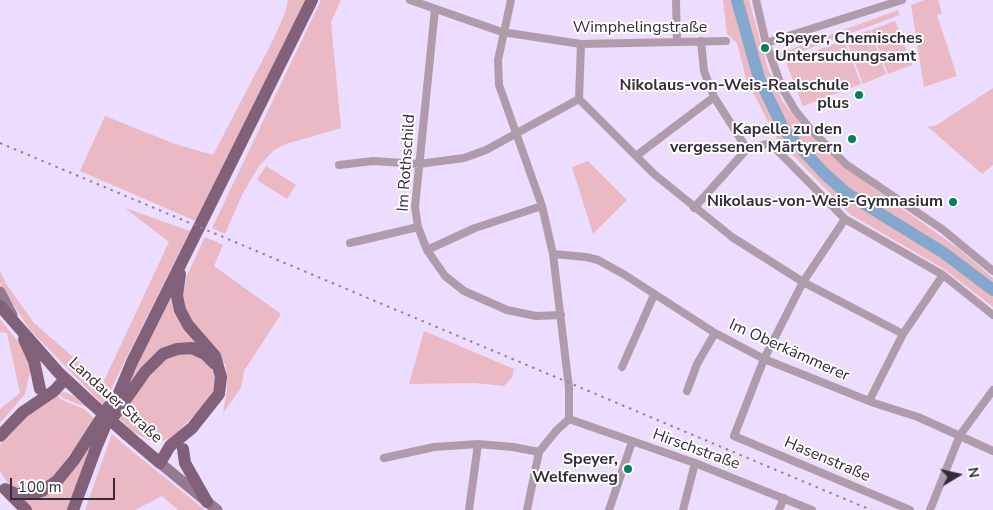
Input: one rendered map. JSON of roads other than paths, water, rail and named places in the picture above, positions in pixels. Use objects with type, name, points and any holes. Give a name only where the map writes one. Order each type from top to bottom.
[{"type":"main road","points":[[73,510],[119,392],[182,260],[312,0]]},
{"type":"main road","points":[[162,464],[170,446],[192,428],[219,394],[222,383],[219,368],[211,349],[188,325],[180,310],[177,296],[182,260]]},
{"type":"main road","points":[[0,292],[34,361],[40,389]]},
{"type":"main road","name":"Landauer Straße","points":[[0,306],[62,376],[137,444],[212,506]]},
{"type":"main road","points":[[106,425],[145,372],[163,354],[178,349],[192,348],[205,354],[219,368]]},
{"type":"main road","points":[[0,436],[23,412],[44,384],[62,376]]},
{"type":"main road","points":[[23,412],[54,390],[62,376]]},
{"type":"main road","points":[[2,486],[16,494],[32,494],[42,491],[57,481],[74,460],[97,422],[119,392]]},
{"type":"main road","points":[[162,464],[183,449],[192,428]]},
{"type":"main road","points":[[137,444],[158,447],[170,446]]},
{"type":"main road","points":[[183,449],[185,463],[212,506]]},
{"type":"main road","points":[[2,486],[26,510]]},
{"type":"street","name":"Wimphelingstraße","points":[[410,0],[502,32],[581,44],[726,41]]},
{"type":"street","points":[[511,0],[502,32],[498,60],[499,84],[542,206],[554,254],[569,388],[569,418],[539,452],[527,510]]},
{"type":"street","points":[[676,0],[677,42]]},
{"type":"street","points":[[756,0],[766,43],[782,88],[794,110],[822,142],[847,165],[942,229],[993,271]]},
{"type":"street","points":[[766,43],[902,0]]},
{"type":"street","name":"Im Rothschild","points":[[435,9],[416,207],[418,227],[427,250],[445,276],[464,291],[507,310],[536,316],[561,315]]},
{"type":"street","points":[[701,41],[704,71],[714,97],[747,149]]},
{"type":"street","points":[[581,44],[579,99],[636,156],[694,208],[732,237],[803,282],[903,334]]},
{"type":"street","points":[[636,156],[714,97]]},
{"type":"street","points":[[339,166],[373,161],[419,164],[464,158],[517,134],[579,99]]},
{"type":"street","points":[[694,208],[747,149],[770,144],[845,219],[943,275],[993,314]]},
{"type":"street","points":[[427,250],[475,228],[542,206]]},
{"type":"street","points":[[764,359],[803,282],[845,219]]},
{"type":"street","points":[[350,243],[418,227]]},
{"type":"street","name":"Im Oberkämmerer","points":[[554,254],[586,256],[598,260],[625,275],[715,333],[764,359],[869,401],[918,417],[993,451]]},
{"type":"street","points":[[869,401],[903,334],[943,275]]},
{"type":"street","points":[[622,367],[654,295]]},
{"type":"street","points":[[687,391],[697,364],[715,333]]},
{"type":"street","name":"Hasenstraße","points":[[764,359],[734,436],[910,510]]},
{"type":"street","points":[[930,510],[960,435],[993,390]]},
{"type":"street","name":"Hirschstraße","points":[[569,418],[695,463],[812,510]]},
{"type":"street","points":[[610,510],[632,442]]},
{"type":"street","points":[[384,458],[434,447],[478,444],[513,447],[539,452]]},
{"type":"street","points":[[469,510],[478,444]]},
{"type":"street","points":[[683,510],[695,463]]},
{"type":"street","points":[[779,510],[784,498]]},
{"type":"waterway","points":[[737,0],[759,78],[784,130],[824,173],[845,192],[944,253],[993,290]]},
{"type":"railway","points":[[0,143],[871,510]]},
{"type":"place","name":"Speyer, Chemisches Untersuchungsamt","points":[[765,48]]},
{"type":"place","name":"Nikolaus-von-Weis-Realschule plus","points":[[859,95]]},
{"type":"place","name":"Kapelle zu den vergessenen Märtyrern","points":[[852,139]]},
{"type":"place","name":"Nikolaus-von-Weis-Gymnasium","points":[[953,202]]},
{"type":"place","name":"Speyer, Welfenweg","points":[[628,469]]}]
